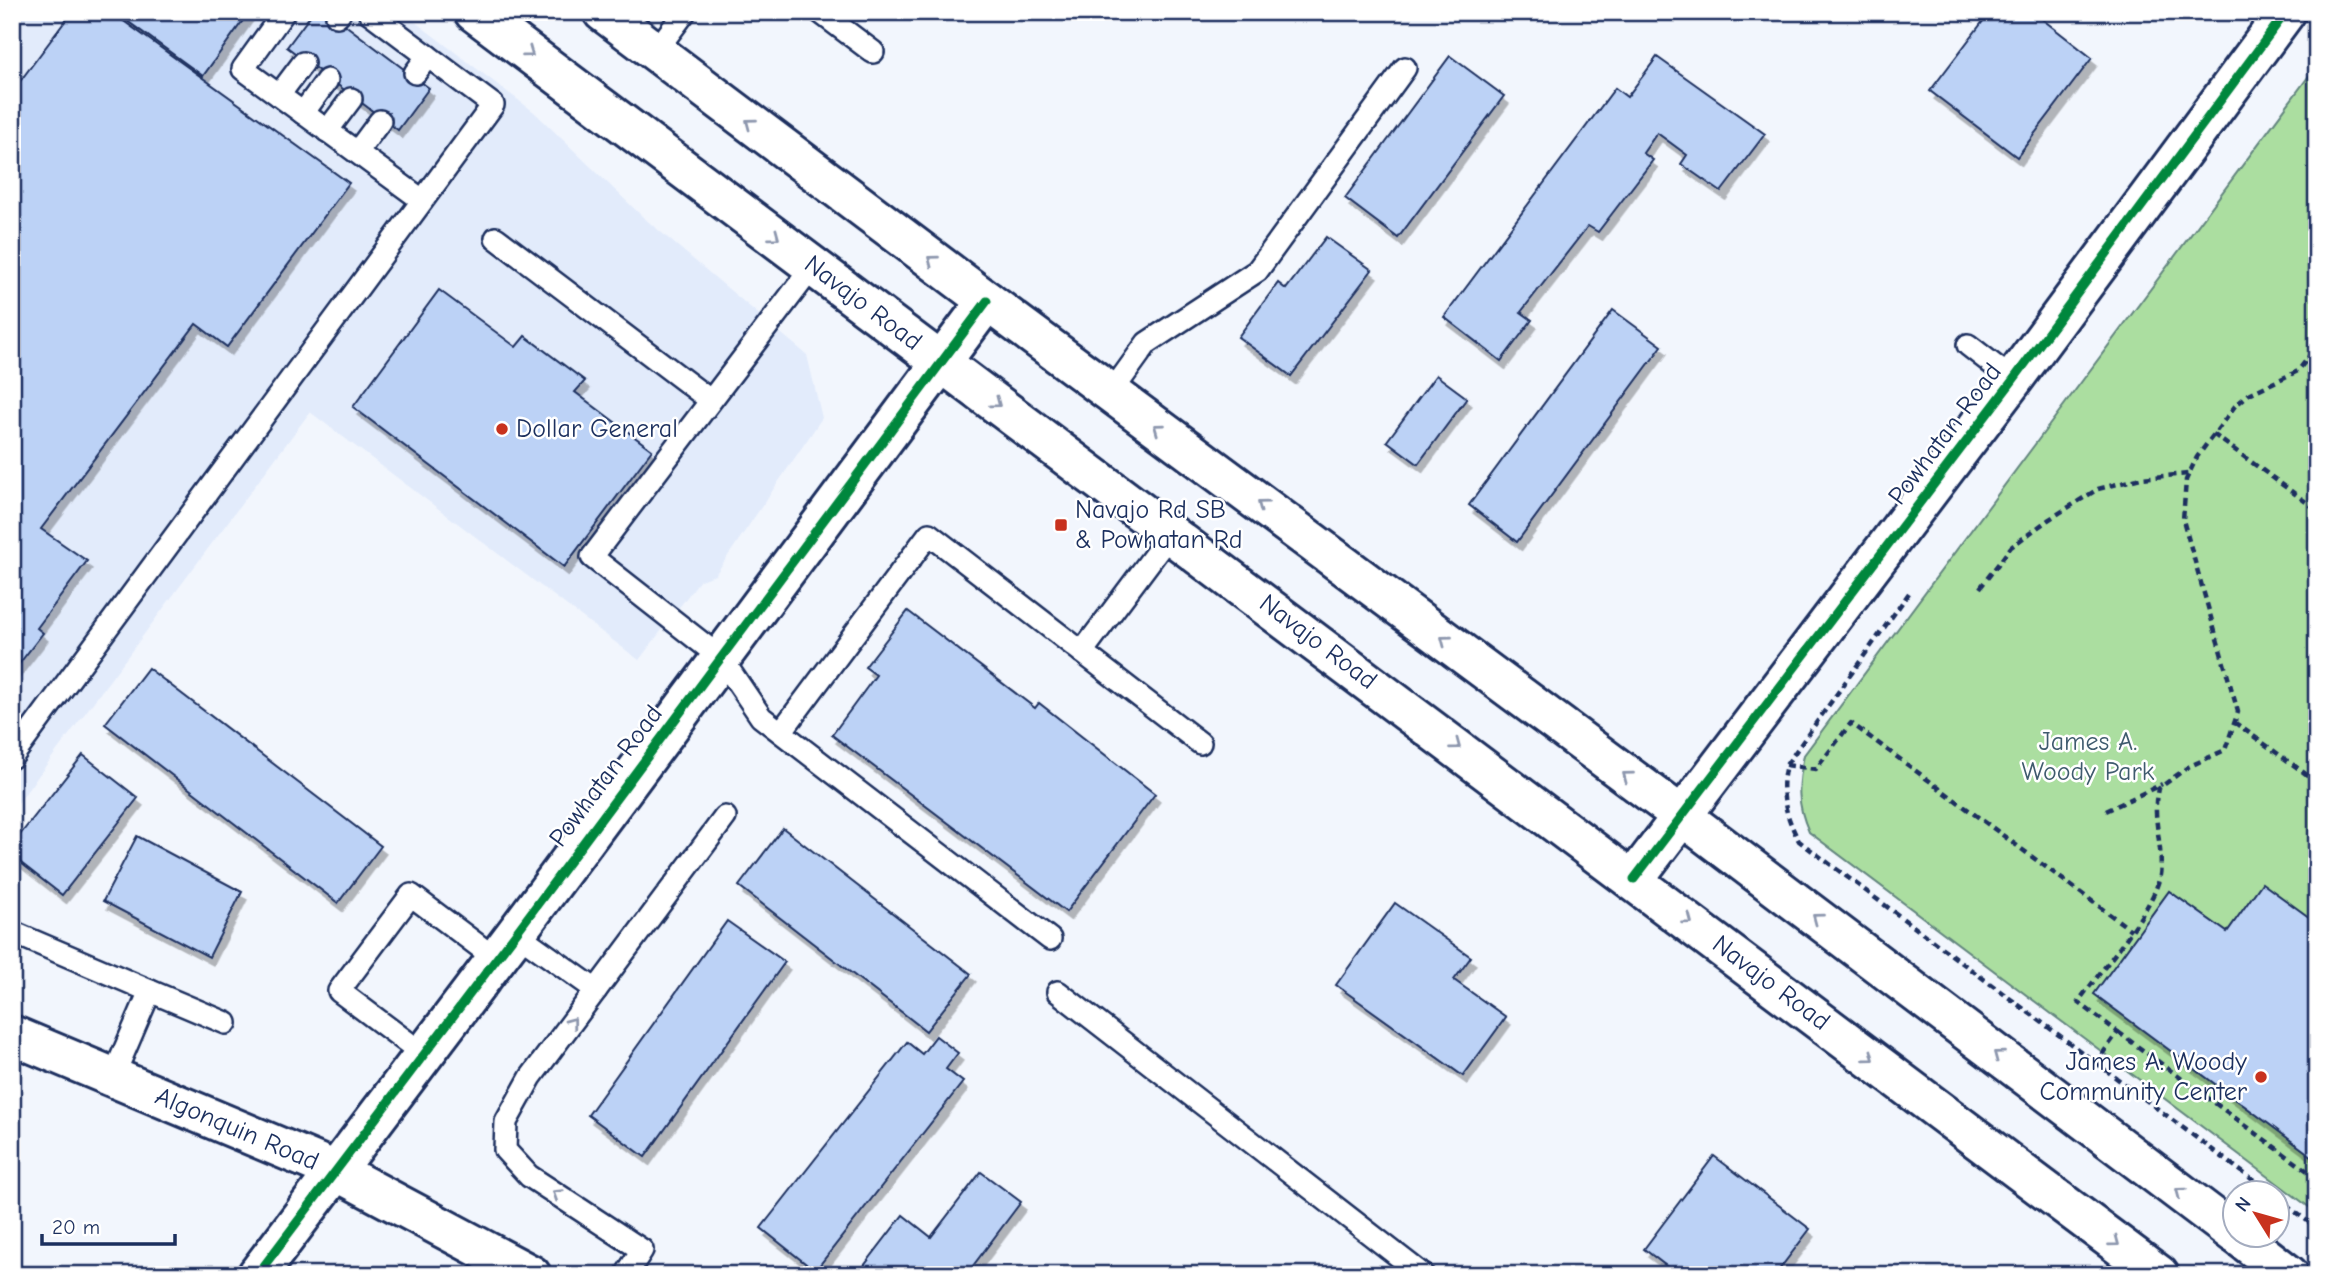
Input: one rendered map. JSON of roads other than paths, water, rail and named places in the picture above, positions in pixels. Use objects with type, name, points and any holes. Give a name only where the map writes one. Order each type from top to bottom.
[{"type":"main road","name":"Navajo Road","points":[[474,12],[2159,1275]]},
{"type":"main road","points":[[603,12],[987,301],[1682,816],[2220,1223]]},
{"type":"main road","name":"Powhatan Road","points":[[1634,879],[2013,380],[2286,12]]},
{"type":"main road","name":"Powhatan Road","points":[[257,1275],[987,301]]},
{"type":"main road","name":"Algonquin Road","points":[[12,1035],[334,1170],[531,1275]]},
{"type":"main road","points":[[2254,1248],[2290,1275]]},
{"type":"lane","points":[[284,12],[243,69],[422,201]]},
{"type":"lane","points":[[655,52],[685,12]]},
{"type":"lane","points":[[820,12],[873,52]]},
{"type":"lane","points":[[12,757],[493,105],[428,55],[394,43],[369,21]]},
{"type":"lane","points":[[415,73],[428,55]]},
{"type":"lane","points":[[279,95],[303,63]]},
{"type":"lane","points":[[1111,393],[1147,343],[1257,271],[1405,68]]},
{"type":"lane","points":[[303,113],[327,80]]},
{"type":"lane","points":[[327,131],[351,99]]},
{"type":"lane","points":[[357,152],[380,121]]},
{"type":"lane","points":[[496,238],[710,400]]},
{"type":"lane","points":[[814,265],[592,557],[721,658],[761,717],[1049,939]]},
{"type":"lane","points":[[1968,345],[2013,380]]},
{"type":"lane","points":[[1082,652],[1171,533]]},
{"type":"lane","points":[[781,732],[929,534],[1200,743]]},
{"type":"lane","points":[[626,1275],[642,1250],[529,1176],[505,1150],[506,1122],[531,1077],[724,817]]},
{"type":"lane","points":[[423,1054],[339,991],[411,895],[596,990]]},
{"type":"lane","points":[[12,932],[226,1023]]},
{"type":"lane","points":[[113,1077],[150,991]]},
{"type":"lane","points":[[1058,992],[1423,1275]]},
{"type":"place","name":"Dollar General","points":[[502,429]]},
{"type":"place","name":"Navajo Rd SB & Powhatan Rd","points":[[1061,525]]},
{"type":"place","name":"James A. Woody Community Center","points":[[2261,1077]]},
{"type":"park label","name":"James A. Woody Park","points":[[2088,757]]}]
